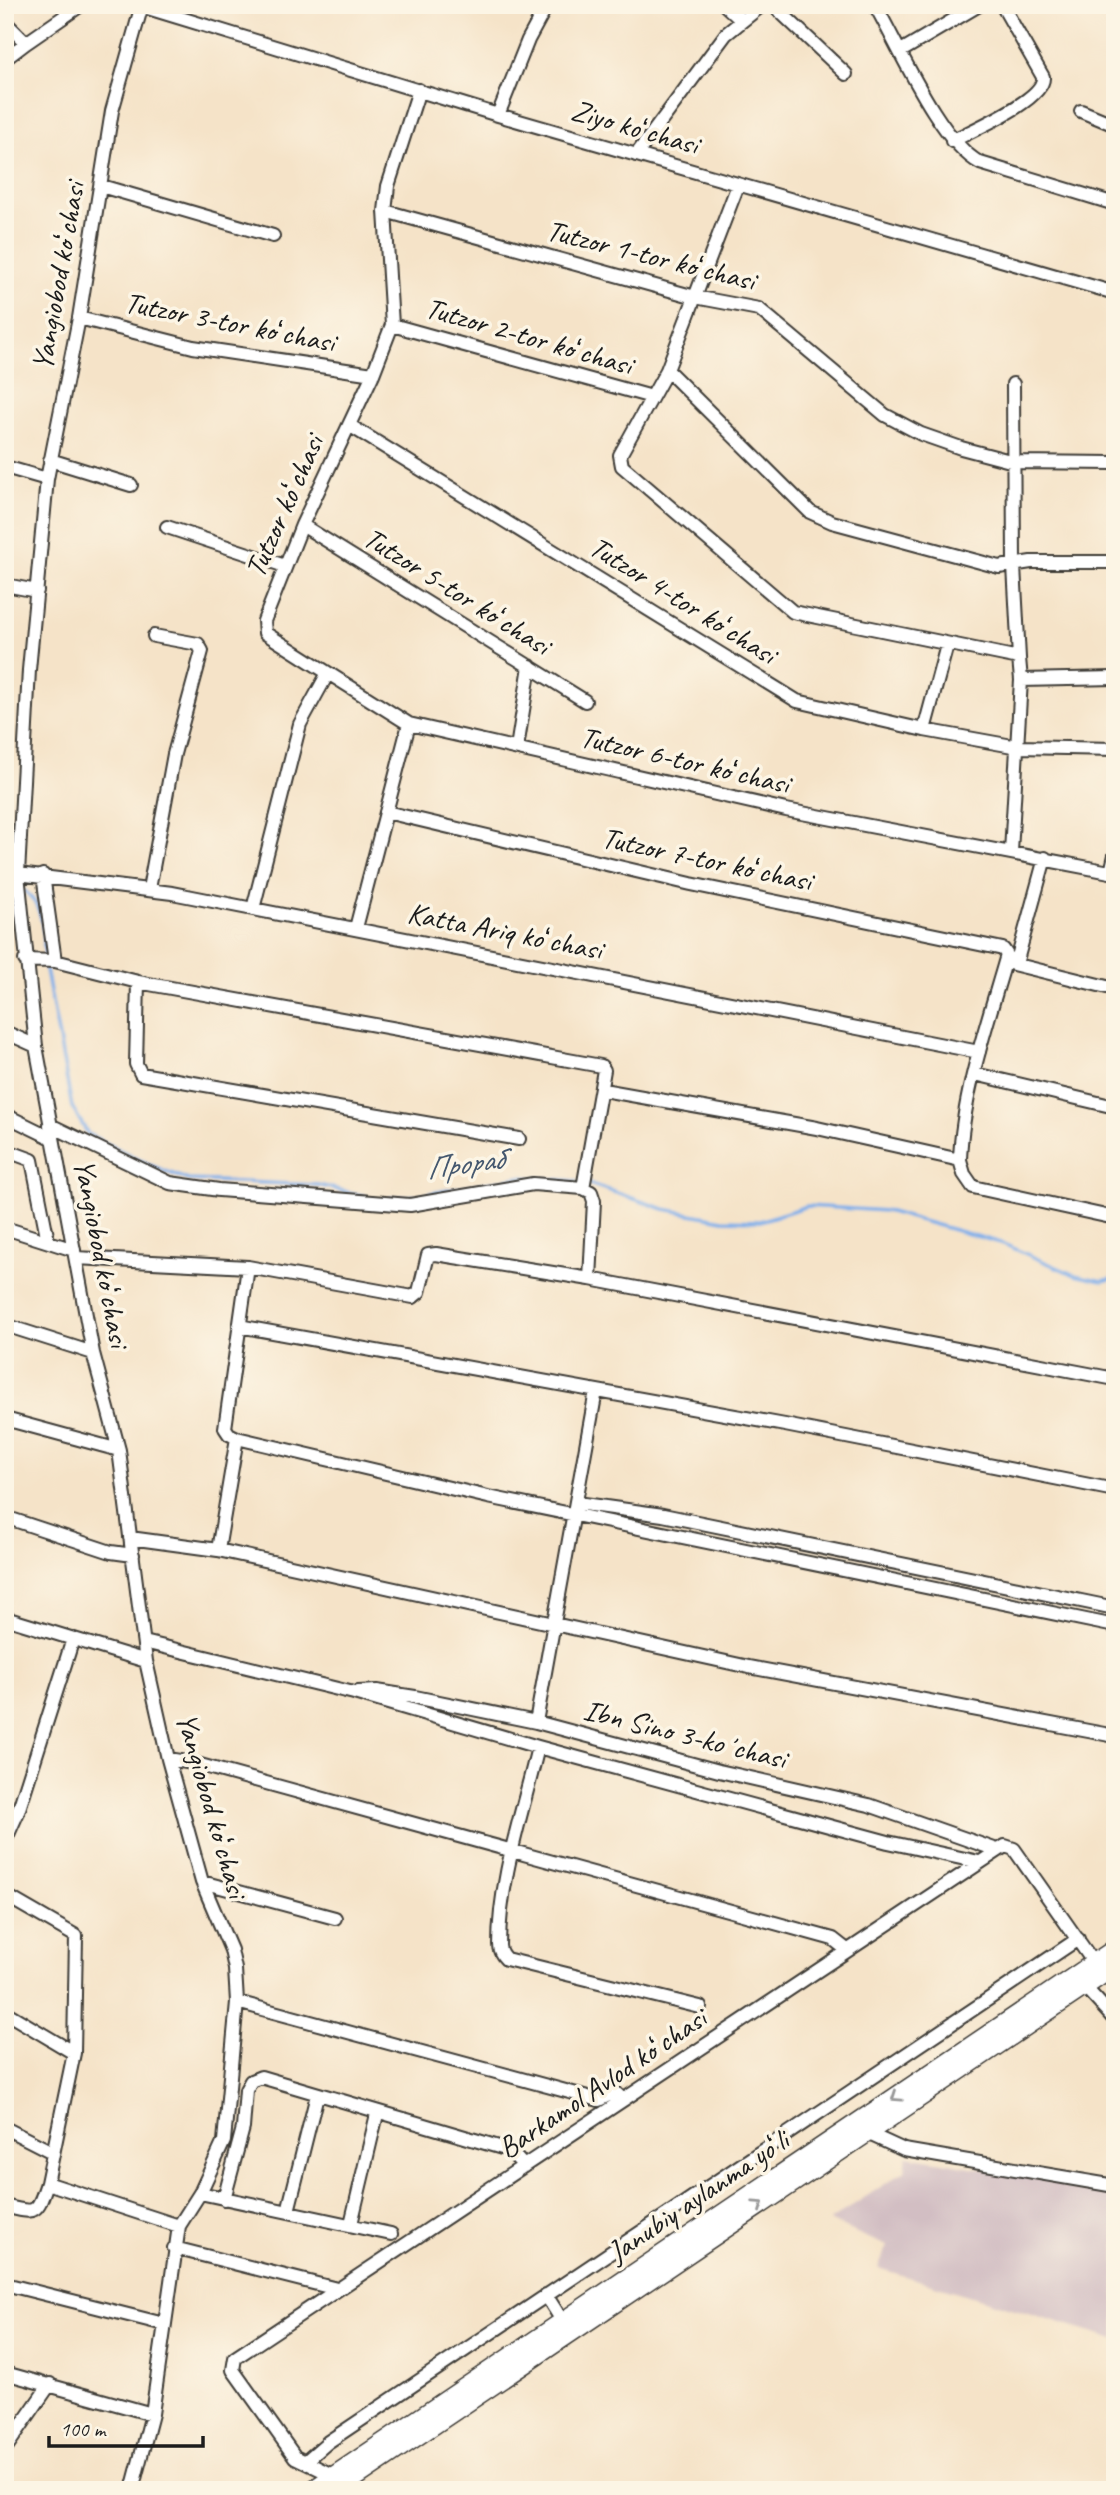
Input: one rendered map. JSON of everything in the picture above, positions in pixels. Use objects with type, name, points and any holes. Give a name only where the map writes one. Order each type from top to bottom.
[{"type":"highway","name":"Janubiy aylanma yoʻli","points":[[335,2483],[563,2322],[1115,1949]]},
{"type":"highway","name":"Janubiy aylanma yoʻli","points":[[313,2490],[335,2483],[867,2133],[1115,1966]]},
{"type":"street","points":[[5,59],[81,5]]},
{"type":"street","points":[[498,115],[528,40],[547,5]]},
{"type":"street","points":[[725,5],[741,20]]},
{"type":"street","points":[[636,155],[706,59],[741,20],[762,5]]},
{"type":"street","points":[[773,5],[846,74]]},
{"type":"street","points":[[875,5],[952,141],[966,156],[980,163],[1115,204]]},
{"type":"street","points":[[901,51],[979,5]]},
{"type":"street","points":[[952,141],[1030,99],[1042,85],[1043,77],[1002,5]]},
{"type":"street","name":"Ziyo koʻchasi","points":[[140,6],[498,115],[1115,293]]},
{"type":"street","name":"Yangiobod koʻchasi","points":[[132,2490],[152,2414],[179,2227],[200,2193],[224,2141],[237,2002],[231,1950],[202,1882],[168,1759],[146,1661],[119,1450],[93,1353],[51,1132],[12,898],[18,874],[47,479],[79,318],[112,111],[140,6]]},
{"type":"street","points":[[5,22],[26,43]]},
{"type":"street","name":"Tutzor koʻchasi","points":[[328,673],[262,628],[302,525],[373,374],[392,325],[385,211],[388,186],[418,90]]},
{"type":"street","points":[[1081,111],[1115,124]]},
{"type":"street","points":[[738,185],[667,370],[620,455],[622,466],[786,608],[802,615],[1019,658]]},
{"type":"street","points":[[101,186],[273,236]]},
{"type":"street","name":"Tutzor 1-tor koʻchasi","points":[[385,211],[695,297],[759,309],[885,415],[921,434],[1014,463],[1115,463]]},
{"type":"street","name":"Tutzor 3-tor koʻchasi","points":[[79,318],[193,347],[373,374]]},
{"type":"street","name":"Tutzor 2-tor koʻchasi","points":[[392,325],[652,397]]},
{"type":"street","name":"Tutzor 2-tor koʻchasi","points":[[667,370],[810,512],[845,526],[999,567],[1031,562],[1115,562]]},
{"type":"street","points":[[1011,852],[1021,680],[1014,566],[1013,384]]},
{"type":"street","name":"Tutzor 4-tor koʻchasi","points":[[349,425],[797,701],[924,730],[1018,747],[1115,748]]},
{"type":"street","points":[[50,460],[131,485]]},
{"type":"street","points":[[5,467],[47,479]]},
{"type":"street","name":"Tutzor 5-tor koʻchasi","points":[[302,525],[584,701]]},
{"type":"street","points":[[167,527],[285,566]]},
{"type":"street","points":[[5,585],[37,591]]},
{"type":"street","points":[[149,889],[174,754],[202,651],[198,644],[154,636]]},
{"type":"street","points":[[924,730],[947,645]]},
{"type":"street","points":[[517,748],[530,666]]},
{"type":"street","points":[[253,909],[300,724],[328,673]]},
{"type":"street","name":"Tutzor 6-tor koʻchasi","points":[[328,673],[409,724],[786,810],[1113,872]]},
{"type":"street","points":[[1021,680],[1115,678]]},
{"type":"street","points":[[356,928],[409,724]]},
{"type":"street","name":"Tutzor 7-tor koʻchasi","points":[[386,812],[691,884],[997,946],[1007,955],[1010,963]]},
{"type":"street","points":[[1113,872],[1115,855]]},
{"type":"street","points":[[1045,858],[979,1052],[960,1160],[964,1174],[973,1187],[1115,1218]]},
{"type":"street","points":[[5,868],[18,874]]},
{"type":"street","name":"Katta Ariq koʻchasi","points":[[18,874],[149,889],[979,1052]]},
{"type":"street","points":[[43,875],[55,961]]},
{"type":"street","points":[[24,960],[55,961],[138,982],[596,1065],[604,1070],[603,1090],[584,1183],[594,1201],[590,1279]]},
{"type":"street","points":[[1010,963],[1115,989]]},
{"type":"street","points":[[138,982],[136,1064],[141,1074],[519,1139]]},
{"type":"street","points":[[5,1032],[36,1046]]},
{"type":"street","points":[[975,1074],[1115,1107]]},
{"type":"street","points":[[603,1090],[817,1128],[960,1160]]},
{"type":"street","points":[[5,1115],[170,1183],[219,1190],[410,1205],[466,1193],[533,1184],[584,1183]]},
{"type":"street","points":[[5,1150],[26,1157],[56,1155]]},
{"type":"street","points":[[26,1157],[35,1167],[48,1241]]},
{"type":"street","points":[[5,1228],[48,1241],[75,1254],[248,1267],[413,1297],[419,1292],[426,1261],[431,1254],[590,1279],[1115,1379]]},
{"type":"street","points":[[248,1267],[225,1428],[237,1438],[1115,1626]]},
{"type":"street","points":[[5,1325],[93,1353]]},
{"type":"street","points":[[239,1326],[785,1425],[1115,1490]]},
{"type":"street","points":[[536,1722],[596,1391]]},
{"type":"street","points":[[5,1419],[119,1450]]},
{"type":"street","points":[[218,1550],[237,1438]]},
{"type":"street","points":[[576,1509],[663,1515],[1115,1608]]},
{"type":"street","points":[[5,1517],[111,1552],[133,1555]]},
{"type":"street","points":[[130,1538],[218,1550],[749,1667],[1115,1736]]},
{"type":"street","points":[[5,1618],[146,1661]]},
{"type":"street","points":[[5,1841],[18,1812],[73,1639]]},
{"type":"street","name":"Ibn Sino 3-koʼchasi","points":[[144,1642],[354,1693],[538,1748],[888,1842],[979,1862]]},
{"type":"street","name":"Ibn Sino 3-koʼchasi","points":[[354,1693],[377,1691],[415,1697],[536,1722],[719,1771],[869,1805],[997,1850]]},
{"type":"street","points":[[538,1748],[513,1851],[499,1947],[506,1959],[700,2007]]},
{"type":"street","points":[[168,1759],[206,1766],[833,1938],[847,1950]]},
{"type":"street","points":[[997,1850],[1005,1846],[1014,1849],[1094,1963]]},
{"type":"street","name":"Barkamol Avlod koʻchasi","points":[[335,2483],[295,2456],[232,2365],[235,2358],[997,1850]]},
{"type":"street","points":[[202,1882],[335,1918]]},
{"type":"street","points":[[5,1895],[76,1936],[75,2053],[47,2183],[39,2207],[34,2211],[28,2213],[5,2206]]},
{"type":"street","points":[[305,2462],[328,2442],[1078,1940]]},
{"type":"street","points":[[1084,1986],[1115,2020]]},
{"type":"street","points":[[237,2002],[599,2100],[615,2092],[624,2100]]},
{"type":"street","points":[[5,2012],[75,2053]]},
{"type":"street","points":[[225,2199],[243,2128],[246,2090],[251,2081],[261,2077],[377,2114],[509,2150],[524,2166]]},
{"type":"street","points":[[288,2211],[317,2095]]},
{"type":"street","points":[[351,2224],[377,2114]]},
{"type":"street","points":[[5,2128],[52,2152]]},
{"type":"street","points":[[867,2133],[904,2150],[1115,2186]]},
{"type":"street","points":[[47,2183],[179,2227]]},
{"type":"street","points":[[200,2193],[391,2234]]},
{"type":"street","points":[[174,2248],[337,2289]]},
{"type":"street","points":[[5,2284],[164,2324]]},
{"type":"street","points":[[546,2295],[563,2322]]},
{"type":"street","points":[[5,2373],[152,2414]]},
{"type":"street","points":[[5,2449],[50,2384]]},
{"type":"shaded area","points":[[907,2156],[1115,2191],[1115,2339],[878,2268],[887,2246],[829,2221],[905,2171]]},
{"type":"waterway","name":"Прораб","points":[[5,889],[17,890]]},
{"type":"waterway","name":"Прораб","points":[[25,891],[40,913],[45,957]]},
{"type":"waterway","name":"Прораб","points":[[45,965],[72,1107],[88,1134],[188,1180],[318,1185],[365,1196]]},
{"type":"waterway","name":"Прораб","points":[[390,1198],[416,1196],[519,1177],[576,1181]]},
{"type":"waterway","name":"Прораб","points":[[587,1183],[664,1209],[723,1220],[760,1221],[807,1206],[886,1211],[1001,1243],[1075,1275],[1102,1281],[1115,1278]]}]
